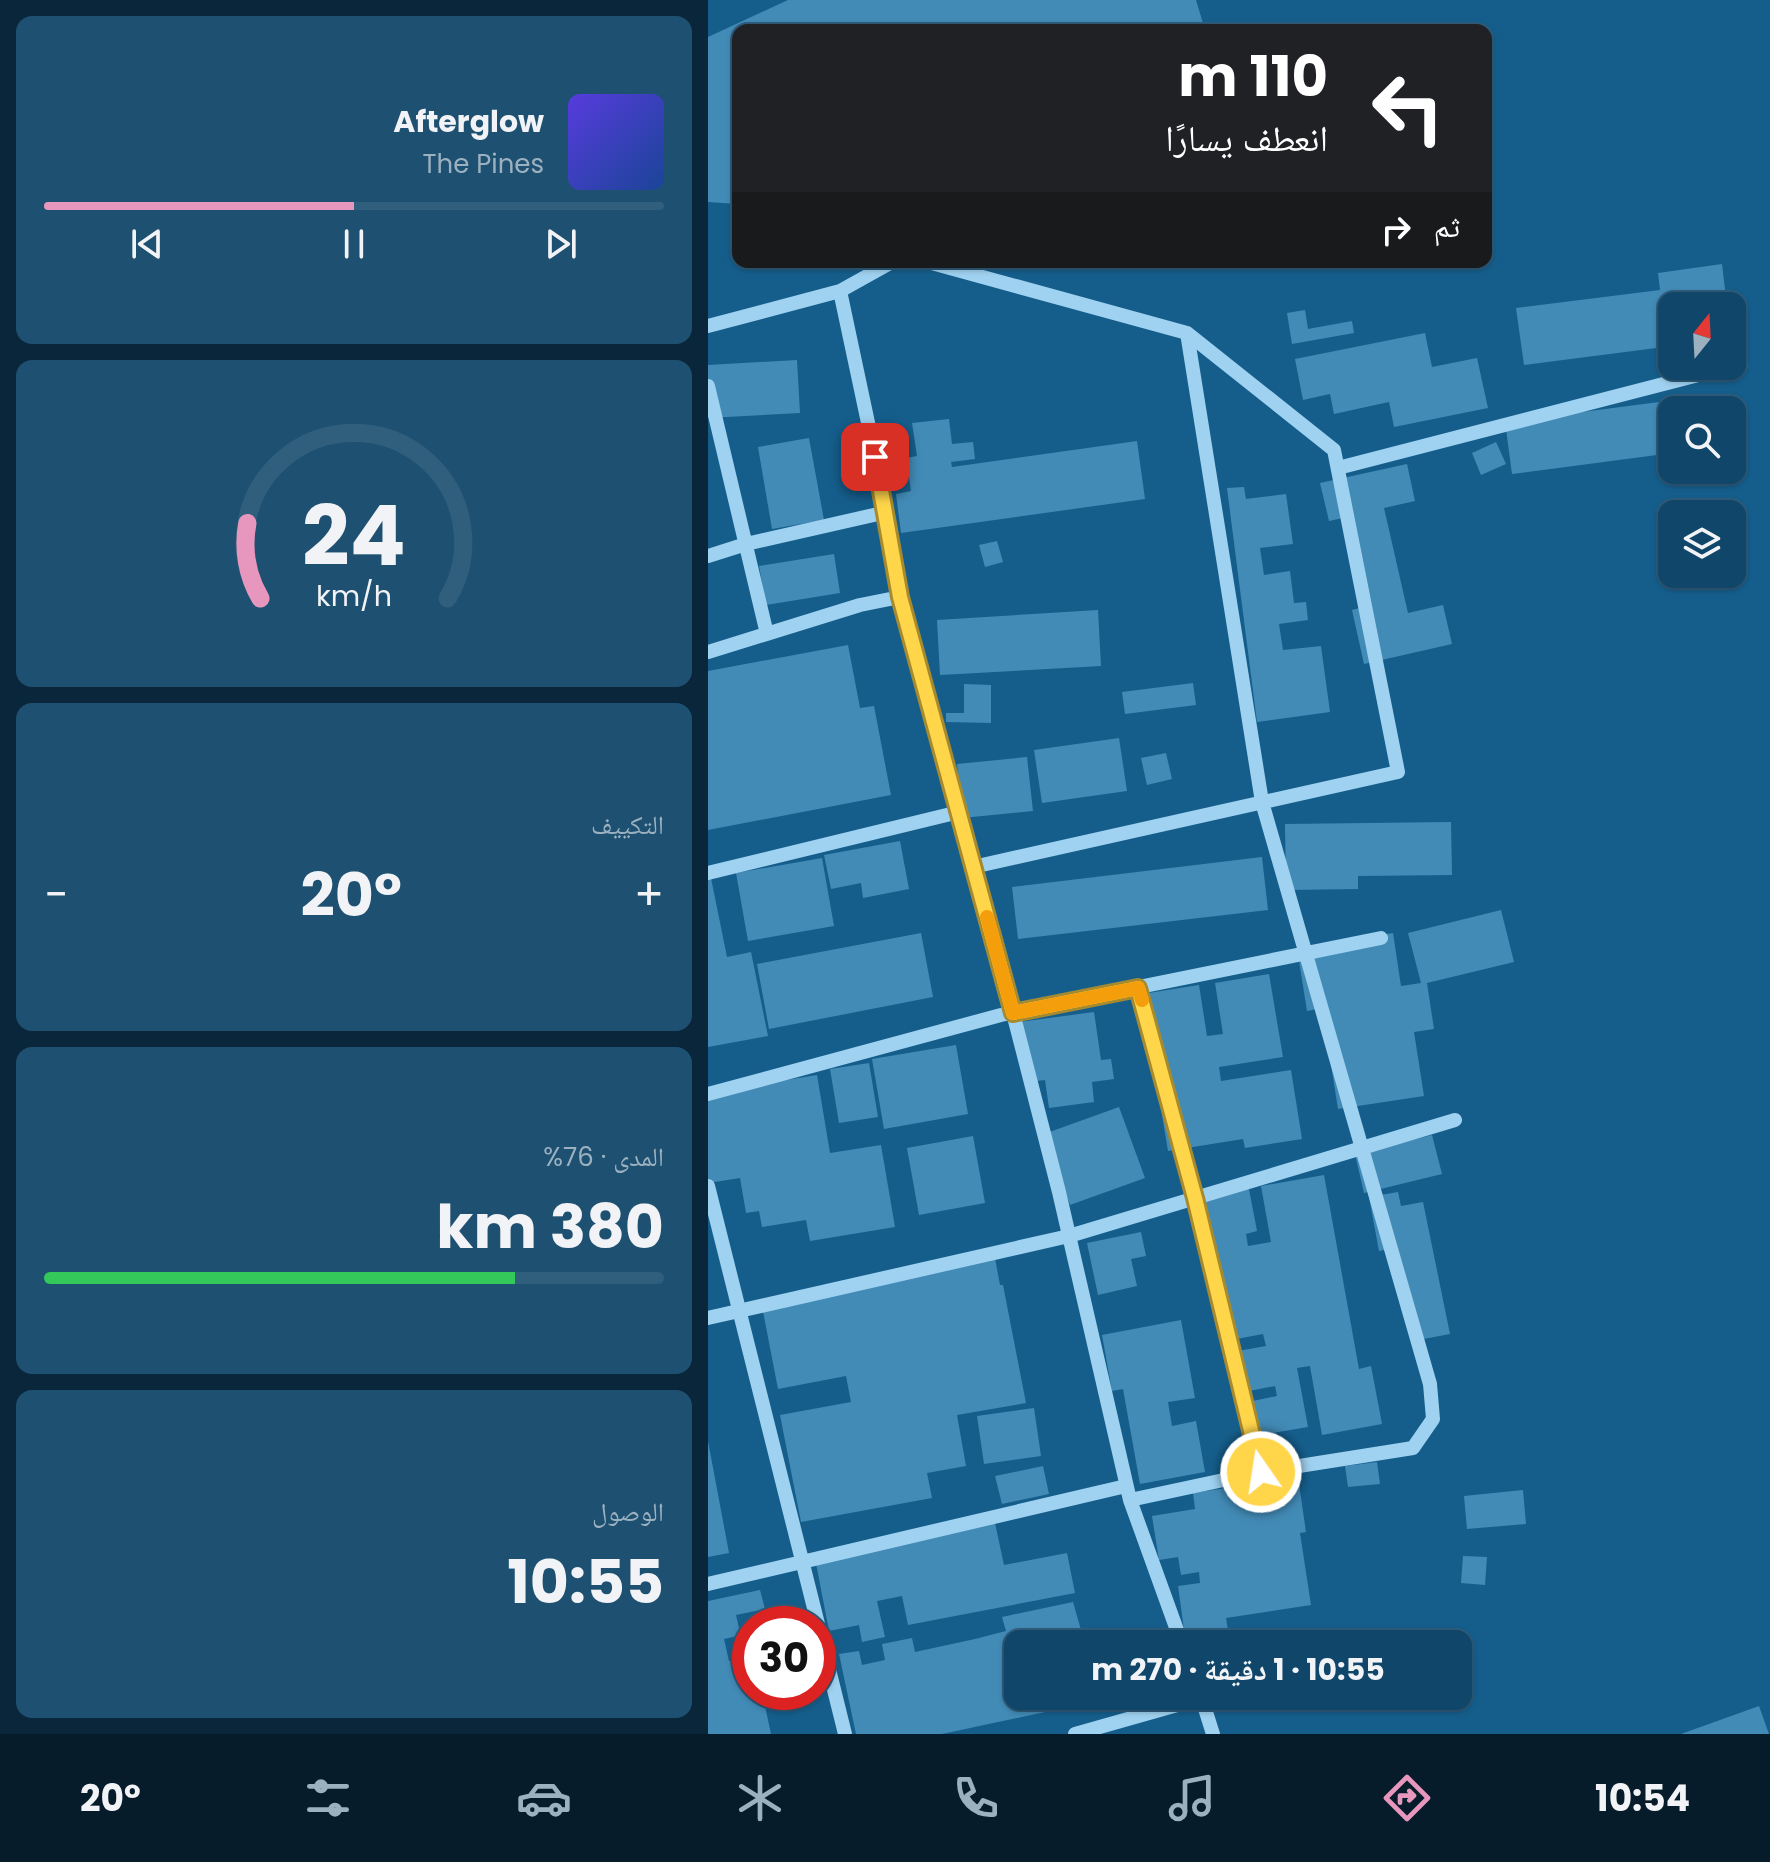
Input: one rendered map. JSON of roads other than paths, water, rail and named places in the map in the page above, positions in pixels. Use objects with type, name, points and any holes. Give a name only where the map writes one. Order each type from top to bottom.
[{"type":"street","points":[[708,326],[840,291],[881,268]]},
{"type":"street","points":[[950,268],[1187,333],[1334,450],[1398,772],[973,867]]},
{"type":"street","points":[[840,291],[887,512],[900,597],[1013,1013],[1069,1236],[1128,1493],[1177,1630]]},
{"type":"street","points":[[708,1584],[1128,1493],[1413,1448],[1433,1419],[1430,1384],[1262,802],[1187,333]]},
{"type":"street","points":[[1338,468],[1679,380]]},
{"type":"street","points":[[708,386],[767,634]]},
{"type":"street","points":[[708,456],[724,452]]},
{"type":"street","points":[[708,556],[746,544],[887,512]]},
{"type":"street","points":[[708,652],[860,605],[900,597]]},
{"type":"street","points":[[708,873],[959,812]]},
{"type":"street","points":[[708,1094],[1013,1013],[1381,938]]},
{"type":"street","points":[[1138,988],[1195,1198],[1261,1472]]},
{"type":"street","points":[[708,1318],[1069,1236],[1455,1120]]},
{"type":"street","points":[[708,1186],[813,1606]]},
{"type":"street","points":[[836,1698],[845,1734]]},
{"type":"street","points":[[1075,1734],[1157,1710]]},
{"type":"street","points":[[1205,1710],[1213,1734]]}]
